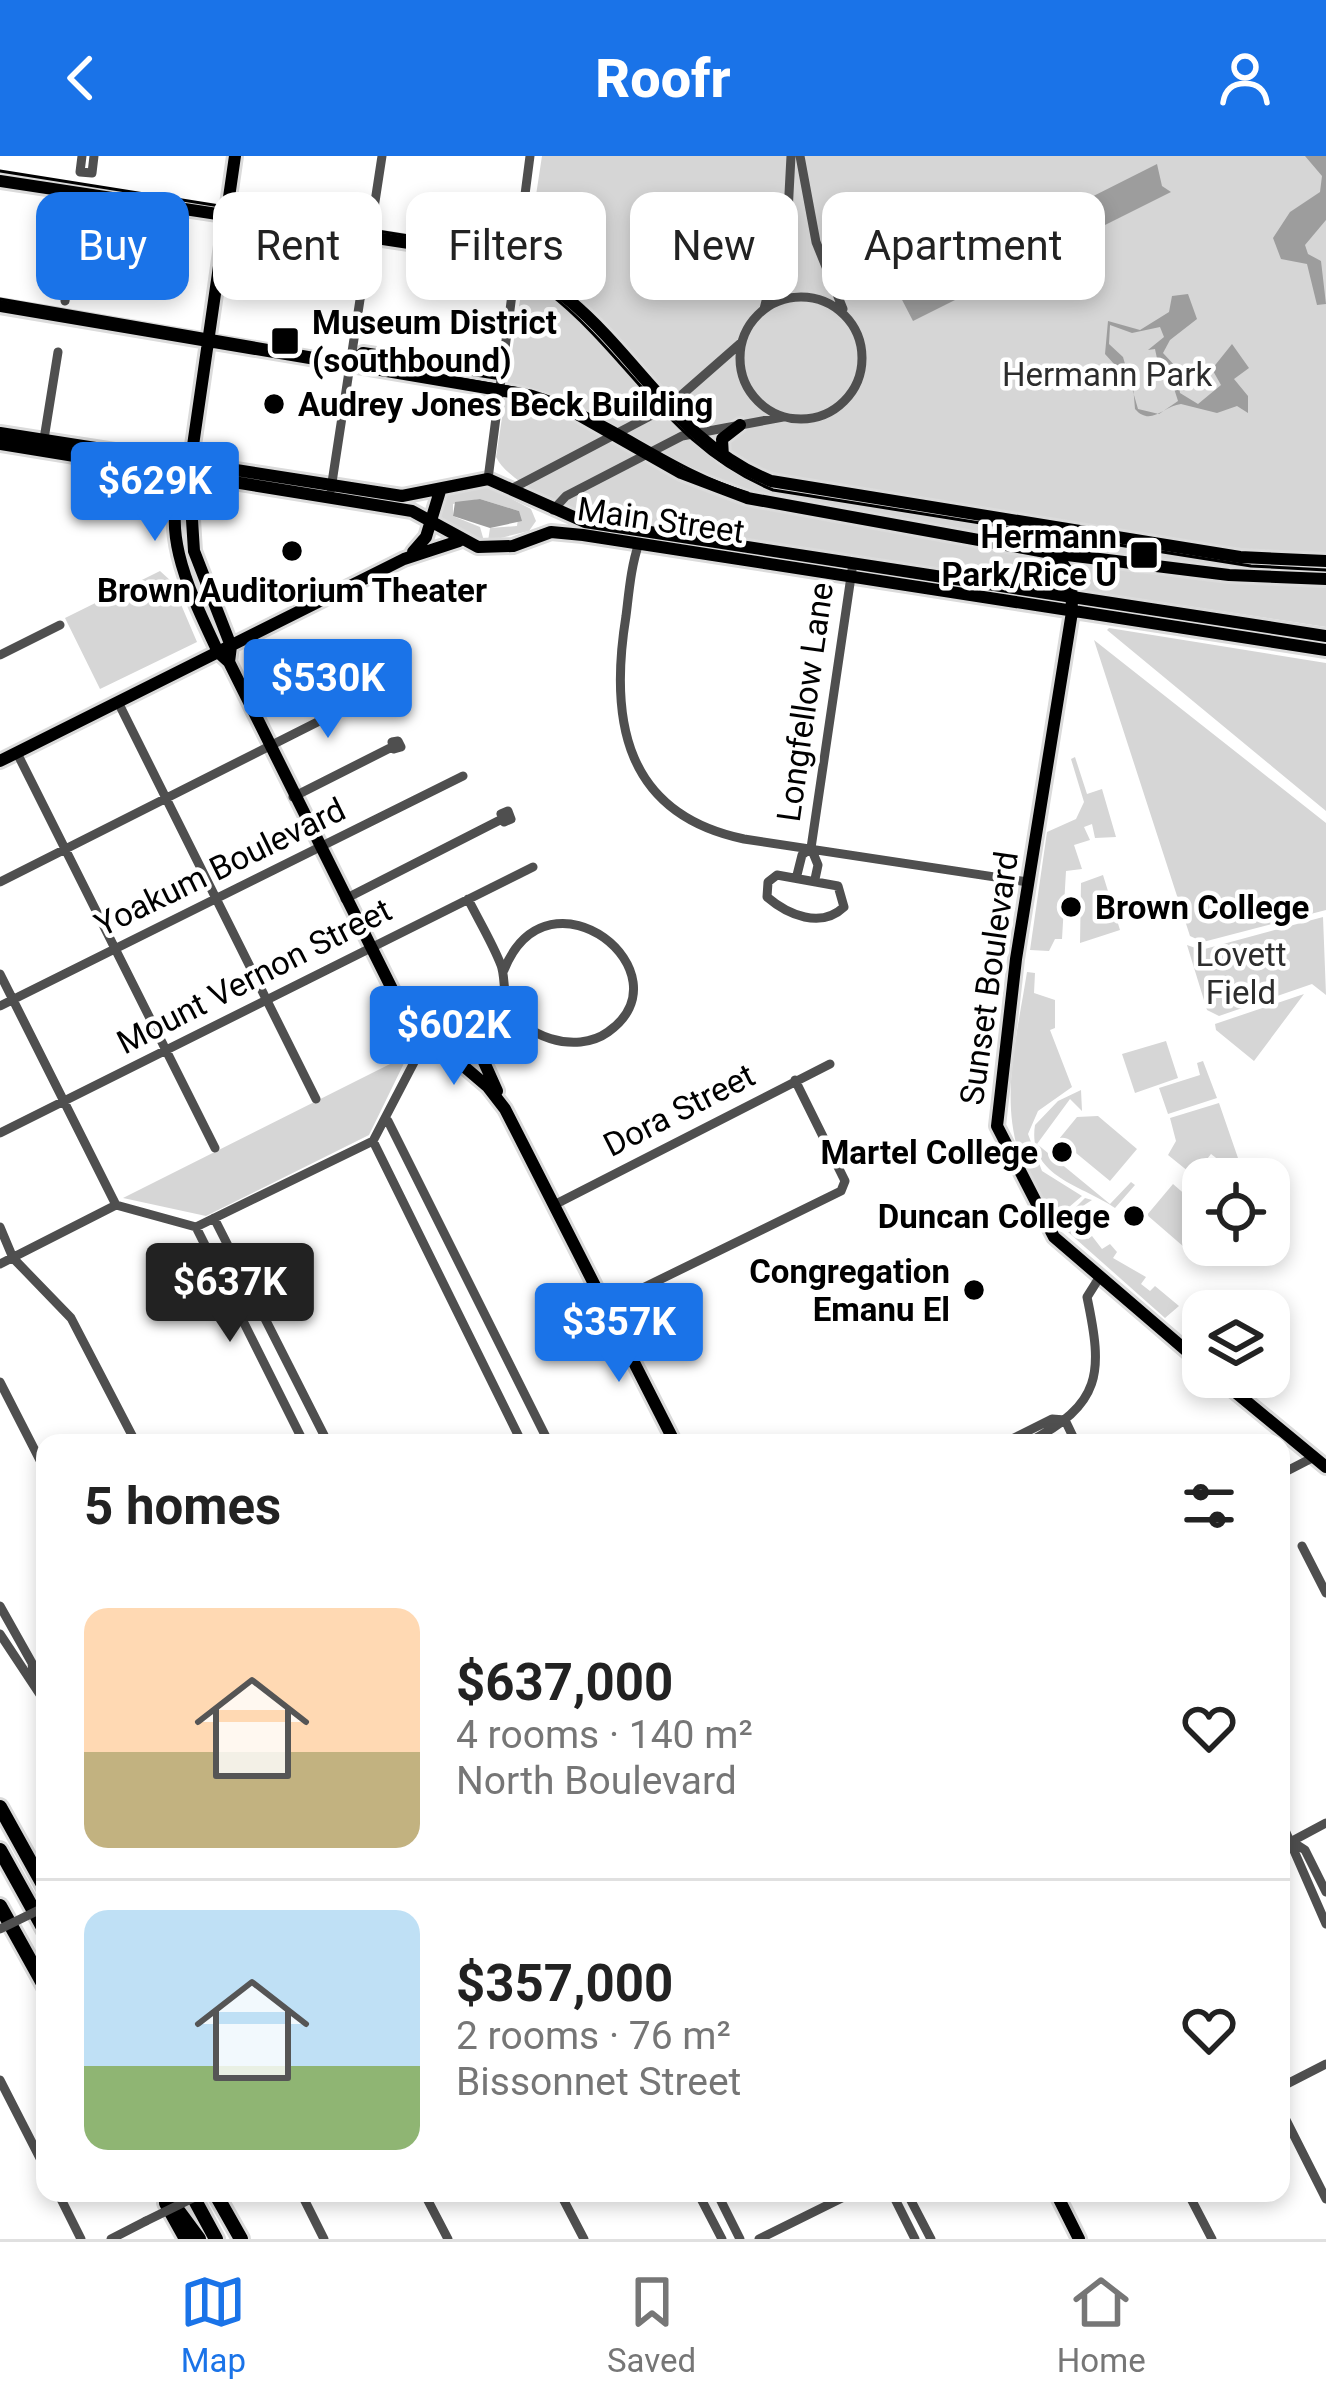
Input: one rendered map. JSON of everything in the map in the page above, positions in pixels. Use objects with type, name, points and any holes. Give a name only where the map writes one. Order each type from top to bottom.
[{"type":"highway","points":[[0,1807],[36,1872]]},
{"type":"highway","points":[[0,1850],[36,1915]]},
{"type":"highway","points":[[0,1906],[36,1971]]},
{"type":"highway","points":[[168,2202],[186,2239]]},
{"type":"highway","points":[[170,2202],[200,2239]]},
{"type":"highway","points":[[196,2202],[216,2239]]},
{"type":"highway","points":[[220,2202],[237,2239]]},
{"type":"main road","points":[[230,192],[235,156]]},
{"type":"main road","points":[[0,181],[69,192]]},
{"type":"main road","points":[[213,300],[190,469],[194,551],[226,654],[406,1017],[470,1070],[505,1109]]},
{"type":"main road","points":[[573,300],[694,431],[723,457],[771,481],[1240,557],[1326,561]]},
{"type":"main road","points":[[0,306],[350,363],[498,381],[563,406],[706,485],[747,498],[1051,553],[1229,575],[1326,579]]},
{"type":"main road","points":[[723,457],[722,439],[740,424]]},
{"type":"main road","points":[[0,433],[190,469]]},
{"type":"main road","points":[[0,443],[402,496],[488,479]]},
{"type":"main road","name":"Main Street","points":[[488,479],[514,487],[546,511],[585,522],[1326,650]]},
{"type":"main road","points":[[331,490],[412,511],[459,541]]},
{"type":"main road","points":[[404,559],[426,537],[441,490]]},
{"type":"main road","points":[[534,536],[546,511]]},
{"type":"main road","name":"Main Street","points":[[0,761],[226,654],[404,559],[459,541],[502,548],[534,536],[567,533],[852,569]]},
{"type":"main road","points":[[1051,553],[1069,568],[1072,605]]},
{"type":"main road","name":"Main Street","points":[[1072,605],[1326,636]]},
{"type":"main road","name":"Sunset Boulevard","points":[[1072,605],[1028,882],[997,1126],[1054,1237],[1182,1347]]},
{"type":"main road","points":[[467,1024],[505,1109],[670,1434]]},
{"type":"main road","points":[[1242,1398],[1286,1434]]},
{"type":"main road","points":[[1290,1437],[1326,1468]]},
{"type":"main road","points":[[1065,2202],[1079,2239]]},
{"type":"street","points":[[82,156],[80,172],[92,173],[94,156]]},
{"type":"street","points":[[376,192],[382,156]]},
{"type":"street","points":[[525,192],[530,156]]},
{"type":"street","points":[[514,487],[669,406],[742,342],[764,309],[782,252],[795,156]]},
{"type":"street","points":[[546,511],[566,496],[694,431],[830,413],[855,389],[863,354],[816,242],[795,156]]},
{"type":"street","points":[[764,309],[800,296],[820,299],[844,314]]},
{"type":"street","points":[[331,490],[360,300]]},
{"type":"street","points":[[488,479],[510,300]]},
{"type":"street","points":[[742,342],[747,387],[755,400],[783,417]]},
{"type":"street","points":[[44,439],[58,352]]},
{"type":"street","points":[[639,543],[617,681],[622,727],[640,771],[672,808],[708,830],[1028,882]]},
{"type":"street","name":"Longfellow Lane","points":[[811,848],[852,569]]},
{"type":"street","points":[[0,655],[60,625]]},
{"type":"street","points":[[0,882],[369,696]]},
{"type":"street","points":[[118,702],[316,1099]]},
{"type":"street","points":[[293,796],[392,747]]},
{"type":"street","points":[[16,753],[215,1148]]},
{"type":"street","name":"Yoakum Boulevard","points":[[0,1006],[463,776]]},
{"type":"street","points":[[345,899],[502,819]]},
{"type":"street","points":[[797,875],[802,855],[811,848]]},
{"type":"street","points":[[811,848],[818,865],[815,879]]},
{"type":"street","name":"Mount Vernon Street","points":[[0,1133],[533,867]]},
{"type":"street","points":[[772,878],[815,879],[842,890],[844,907],[837,914],[803,917],[767,897],[772,878]]},
{"type":"street","points":[[468,899],[504,970],[508,1004],[535,1033],[583,1041],[602,1036],[624,1016],[632,978],[627,960],[612,942],[563,924],[527,934],[504,970]]},
{"type":"street","points":[[0,974],[116,1205]]},
{"type":"street","points":[[0,1264],[116,1205],[196,1227],[373,1141],[388,1121],[422,1047],[508,1004]]},
{"type":"street","name":"Dora Street","points":[[554,1205],[830,1064]]},
{"type":"street","points":[[606,1306],[844,1188],[795,1080]]},
{"type":"street","points":[[388,1121],[544,1434]]},
{"type":"street","points":[[373,1141],[518,1434]]},
{"type":"street","points":[[214,1218],[324,1434]]},
{"type":"street","points":[[196,1227],[299,1434]]},
{"type":"street","points":[[0,1228],[13,1258],[71,1318],[131,1434]]},
{"type":"street","points":[[1042,1434],[1065,1420],[1097,1373],[1098,1334],[1087,1297],[1099,1278]]},
{"type":"street","points":[[456,1307],[476,1297]]},
{"type":"street","points":[[0,1382],[36,1452]]},
{"type":"street","points":[[281,1398],[301,1388]]},
{"type":"street","points":[[1022,1434],[1052,1419],[1065,1420]]},
{"type":"street","points":[[1065,1420],[1072,1434]]},
{"type":"street","points":[[1290,1469],[1314,1457]]},
{"type":"street","points":[[1302,1546],[1326,1593]]},
{"type":"street","points":[[0,1606],[32,1663],[34,1682]]},
{"type":"street","points":[[0,1634],[20,1670],[36,1686]]},
{"type":"street","points":[[1290,1842],[1326,1823]]},
{"type":"street","points":[[1290,1845],[1305,1850],[1326,1892]]},
{"type":"street","points":[[1290,1852],[1326,1924]]},
{"type":"street","points":[[0,1929],[36,1911]]},
{"type":"street","points":[[1290,2083],[1326,2065]]},
{"type":"street","points":[[0,2080],[36,2150]]},
{"type":"street","points":[[1290,2128],[1326,2199]]},
{"type":"street","points":[[62,2202],[81,2239]]},
{"type":"street","points":[[111,2239],[184,2202]]},
{"type":"street","points":[[306,2202],[324,2239]]},
{"type":"street","points":[[429,2202],[448,2239]]},
{"type":"street","points":[[565,2202],[584,2239]]},
{"type":"street","points":[[703,2202],[722,2239]]},
{"type":"street","points":[[722,2202],[740,2239]]},
{"type":"street","points":[[760,2239],[834,2202]]},
{"type":"street","points":[[896,2202],[915,2239]]},
{"type":"street","points":[[912,2202],[931,2239]]},
{"type":"street","points":[[1194,2202],[1212,2239]]},
{"type":"green space","name":"Hermann Park","points":[[542,156],[1326,156],[1326,627],[583,515],[534,491],[496,457],[520,300],[606,300],[606,192],[536,192]]},
{"type":"green space","points":[[489,487],[531,509],[536,521],[529,531],[488,541],[490,528],[517,526],[519,511],[480,499],[453,504],[453,516],[480,527],[484,541],[455,529],[440,516],[441,499],[457,490]]},
{"type":"green space","points":[[160,571],[171,581],[197,642],[100,689],[65,618]]},
{"type":"green space","points":[[1107,630],[1326,663],[1326,811]]},
{"type":"green space","points":[[1094,640],[1326,823],[1326,910],[1203,942],[1190,936]]},
{"type":"green space","points":[[1075,757],[1087,794],[1102,789],[1116,837],[1095,838],[1092,824],[1084,827],[1090,840],[1074,845],[1082,869],[1066,871],[1062,939],[1055,939],[1049,951],[1030,950],[1047,832],[1076,819],[1084,802],[1071,759]]},
{"type":"green space","points":[[1103,875],[1120,930],[1080,943],[1081,883]]},
{"type":"green space","name":"Lovett Field","points":[[1323,917],[1326,995],[1312,984],[1219,1016],[1207,1010],[1187,945],[1201,950]]},
{"type":"green space","points":[[1027,972],[1035,973],[1034,993],[1055,1000],[1055,1028],[1050,1030],[1072,1087],[1038,1111],[1028,1134],[1042,1171],[1082,1196],[1055,1219],[1034,1188],[1013,1129],[1012,1070]]},
{"type":"green space","points":[[1304,994],[1254,1061],[1216,1030],[1215,1024]]},
{"type":"green space","points":[[1166,1041],[1178,1078],[1135,1093],[1122,1054]]},
{"type":"green space","points":[[408,1055],[369,1135],[206,1216],[123,1198]]},
{"type":"green space","points":[[1203,1061],[1217,1098],[1168,1114],[1159,1088],[1200,1075],[1197,1063]]},
{"type":"green space","points":[[1081,1090],[1082,1111],[1070,1099],[1037,1144],[1110,1204],[1131,1182],[1135,1185],[1115,1208],[1060,1177],[1039,1157],[1035,1143],[1035,1125],[1058,1101]]},
{"type":"green space","points":[[1219,1103],[1238,1158],[1211,1154],[1182,1158],[1182,1166],[1168,1155],[1176,1141],[1170,1118]]},
{"type":"green space","points":[[1098,1116],[1137,1149],[1110,1181],[1059,1139],[1077,1117]]},
{"type":"green space","points":[[1173,1184],[1182,1192],[1182,1245],[1147,1215]]},
{"type":"green space","points":[[1085,1198],[1092,1200],[1069,1215],[1088,1239],[1092,1236],[1102,1249],[1110,1244],[1117,1252],[1113,1258],[1146,1277],[1141,1284],[1150,1291],[1155,1286],[1179,1306],[1165,1318],[1059,1224]]},
{"type":"shaded area","points":[[1305,156],[1326,156],[1326,220],[1305,245],[1308,254],[1321,261],[1326,304],[1317,305],[1307,264],[1281,259],[1273,238],[1290,212],[1320,192],[1322,176]]},
{"type":"shaded area","points":[[1157,164],[1162,186],[1171,192],[1105,225],[1101,192]]},
{"type":"shaded area","points":[[1188,294],[1197,319],[1170,340],[1163,353],[1176,367],[1180,393],[1198,404],[1221,385],[1212,369],[1232,344],[1249,368],[1234,379],[1248,396],[1248,413],[1237,406],[1217,413],[1181,404],[1164,410],[1178,401],[1171,379],[1159,368],[1155,349],[1148,350],[1164,337],[1160,327],[1132,333],[1110,325],[1109,344],[1123,357],[1130,382],[1105,354],[1108,321],[1140,330],[1169,312],[1172,296]]},
{"type":"shaded area","points":[[902,300],[955,300],[913,321]]},
{"type":"shaded area","points":[[480,499],[519,511],[522,521],[490,528],[453,516],[455,502]]},
{"type":"tram line","points":[[0,171],[434,240],[492,259],[540,286],[579,320],[684,432],[725,464],[773,490],[1251,566],[1326,570]]},
{"type":"tram line","points":[[0,299],[531,391],[587,413],[692,471],[748,493]]},
{"type":"place","name":"Museum District (southbound)","points":[[285,341]]},
{"type":"place","name":"Audrey Jones Beck Building","points":[[274,404]]},
{"type":"place","name":"Brown Auditorium Theater","points":[[292,551]]},
{"type":"place","name":"Hermann Park/Rice U","points":[[1144,555]]},
{"type":"place","name":"Brown College","points":[[1071,907]]},
{"type":"place","name":"Martel College","points":[[1062,1152]]},
{"type":"place","name":"Duncan College","points":[[1134,1216]]},
{"type":"place","name":"Congregation Emanu El","points":[[974,1290]]}]
